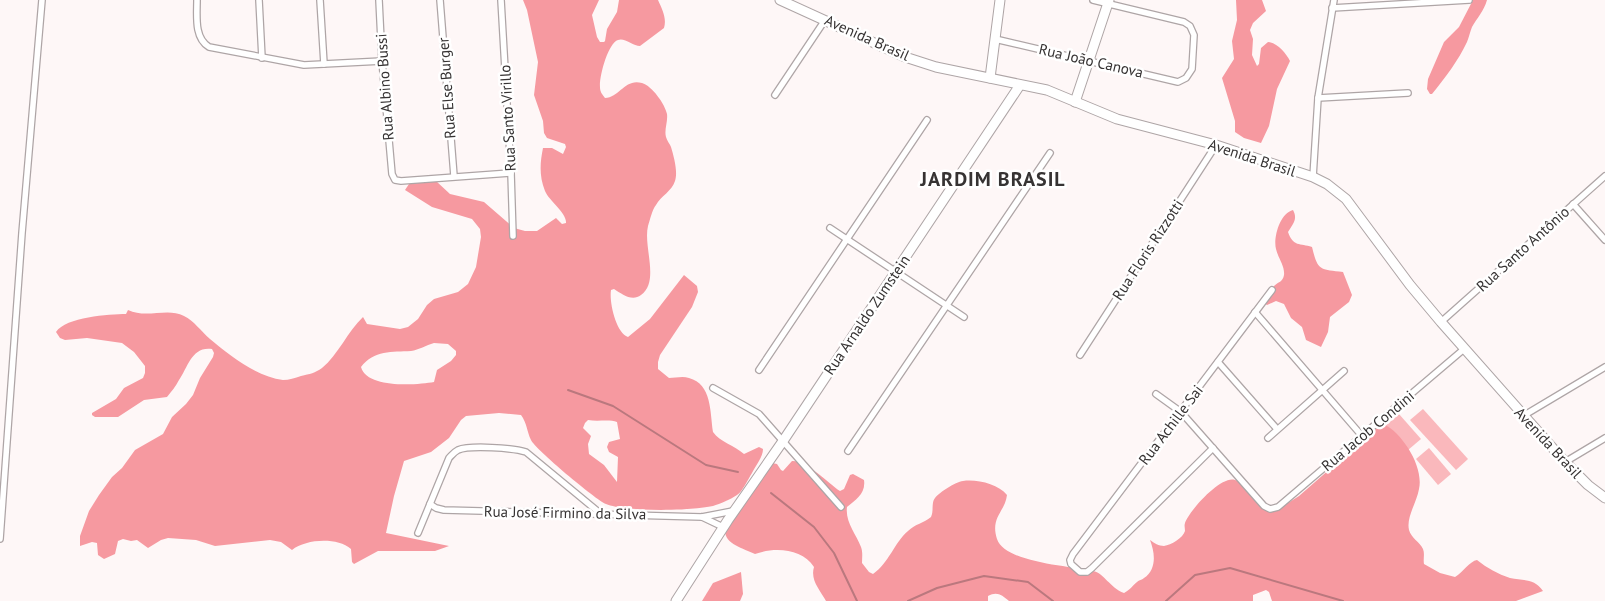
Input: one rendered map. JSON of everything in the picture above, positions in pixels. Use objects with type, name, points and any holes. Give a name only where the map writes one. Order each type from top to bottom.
[{"type":"main road","name":"Avenida Brasil","points":[[780,0],[906,57],[936,67],[1046,90],[1117,119],[1216,146],[1313,177],[1327,184],[1346,199],[1410,284],[1523,416],[1565,462],[1588,485],[1605,498]]},
{"type":"main road","points":[[990,78],[1000,0]]},
{"type":"main road","points":[[1075,102],[1109,2]]},
{"type":"main road","name":"Rua Arnaldo Zumstein","points":[[676,601],[733,512],[783,441],[1020,85]]},
{"type":"street","points":[[0,539],[21,242],[42,0]]},
{"type":"street","points":[[197,0],[198,34],[202,43],[208,47],[304,65],[382,60]]},
{"type":"street","points":[[258,0],[262,58]]},
{"type":"street","points":[[320,0],[324,64]]},
{"type":"street","name":"Rua Albino Bussi","points":[[379,0],[392,174],[395,180],[401,181],[454,176]]},
{"type":"street","name":"Rua Else Burger","points":[[440,0],[454,176]]},
{"type":"street","name":"Rua Santo Virillo","points":[[500,0],[513,236]]},
{"type":"street","points":[[1092,0],[1109,2]]},
{"type":"street","points":[[1313,177],[1318,98],[1334,0]]},
{"type":"street","points":[[1332,8],[1469,0]]},
{"type":"street","name":"Rua João Canova","points":[[995,39],[1178,82],[1186,78],[1192,69],[1194,35],[1190,26],[1184,22],[1109,2]]},
{"type":"street","points":[[775,95],[825,20]]},
{"type":"street","points":[[1318,98],[1408,93]]},
{"type":"street","points":[[760,370],[927,120]]},
{"type":"street","name":"Rua Floris Rizzotti","points":[[1080,355],[1216,146]]},
{"type":"street","points":[[848,451],[1050,153]]},
{"type":"street","points":[[454,176],[511,173]]},
{"type":"street","name":"Rua Santo Antônio","points":[[1441,322],[1605,176]]},
{"type":"street","points":[[1573,204],[1605,240]]},
{"type":"street","points":[[830,228],[964,317]]},
{"type":"street","name":"Rua Achille Sai","points":[[1213,448],[1092,568],[1087,572],[1080,572],[1071,564],[1070,560],[1272,290]]},
{"type":"street","points":[[1255,312],[1362,436]]},
{"type":"street","name":"Rua Jacob Condini","points":[[1213,448],[1264,506],[1270,509],[1278,507],[1464,349]]},
{"type":"street","points":[[1218,362],[1277,429]]},
{"type":"street","points":[[1523,416],[1605,367]]},
{"type":"street","points":[[1268,438],[1344,371]]},
{"type":"street","points":[[713,388],[759,414],[841,507]]},
{"type":"street","points":[[1156,394],[1181,412],[1213,448]]},
{"type":"street","points":[[1565,462],[1605,438]]},
{"type":"street","points":[[418,534],[449,458],[456,450],[467,448],[518,450],[537,459],[601,514]]},
{"type":"street","name":"Rua José Firmino da Silva","points":[[430,504],[444,510],[702,517],[733,512]]},
{"type":"street","name":"Rua José Firmino da Silva","points":[[702,517],[723,527]]},
{"type":"shaded area","points":[[523,0],[599,0],[592,15],[597,37],[600,42],[604,42],[607,29],[617,12],[619,0],[658,0],[664,17],[664,28],[640,46],[620,39],[614,42],[605,61],[600,82],[600,90],[605,98],[615,95],[627,85],[636,82],[646,85],[658,96],[667,114],[666,138],[671,146],[676,173],[674,185],[658,202],[652,212],[648,226],[647,244],[650,273],[647,289],[641,295],[634,298],[614,289],[611,290],[611,302],[617,324],[620,330],[628,337],[650,319],[684,275],[697,286],[698,292],[692,307],[660,355],[658,369],[669,378],[689,378],[697,381],[702,386],[706,392],[710,408],[713,432],[719,438],[744,454],[759,447],[763,449],[761,458],[741,491],[725,501],[703,508],[674,510],[615,507],[606,504],[591,494],[543,453],[531,440],[521,415],[499,413],[466,416],[461,420],[449,438],[431,452],[404,461],[386,533],[449,546],[435,551],[378,551],[354,564],[352,562],[351,549],[345,545],[330,541],[313,542],[298,546],[292,550],[281,542],[270,540],[215,546],[196,540],[168,538],[148,548],[137,540],[123,539],[118,541],[115,554],[104,559],[98,555],[97,543],[92,542],[80,546],[80,536],[89,511],[99,495],[135,450],[163,434],[172,417],[193,395],[214,353],[212,349],[205,349],[195,354],[167,397],[144,400],[118,417],[95,417],[92,413],[116,399],[124,388],[143,378],[145,366],[134,352],[122,343],[87,338],[65,340],[60,338],[56,332],[61,327],[88,317],[126,314],[128,310],[142,313],[177,314],[191,321],[226,352],[253,370],[273,378],[290,379],[317,371],[328,363],[363,317],[367,324],[400,329],[408,327],[418,319],[427,305],[434,299],[458,292],[468,284],[476,267],[481,237],[480,229],[472,219],[432,207],[405,190],[409,184],[436,181],[450,194],[484,202],[514,228],[525,231],[537,231],[556,218],[562,224],[566,223],[564,215],[547,195],[541,175],[543,148],[552,148],[563,154],[566,147],[565,144],[547,138],[544,133],[543,121],[534,95],[538,62],[527,10]],"holes":[[[434,343],[448,344],[456,351],[456,355],[451,361],[437,370],[434,382],[416,384],[382,382],[365,374],[361,367],[372,357],[384,353],[414,350]],[[588,420],[617,422],[620,439],[609,442],[607,447],[609,452],[618,457],[617,482],[604,465],[589,454],[588,444],[591,436],[583,428]]]},
{"type":"shaded area","points":[[1236,0],[1262,0],[1266,11],[1253,23],[1250,30],[1253,39],[1252,55],[1257,66],[1259,64],[1261,48],[1268,42],[1275,44],[1281,49],[1290,61],[1277,89],[1269,126],[1261,143],[1244,138],[1235,132],[1235,121],[1222,78],[1234,59],[1232,41],[1237,20]]},
{"type":"shaded area","points":[[1473,0],[1487,0],[1472,27],[1460,56],[1442,82],[1430,94],[1427,89],[1428,79],[1444,42],[1459,27]]},
{"type":"shaded area","points":[[1293,210],[1295,219],[1288,232],[1292,240],[1297,244],[1312,247],[1318,265],[1324,269],[1343,272],[1352,295],[1349,302],[1330,317],[1328,332],[1321,347],[1306,340],[1302,327],[1291,318],[1284,304],[1276,301],[1267,305],[1264,303],[1274,286],[1283,277],[1284,272],[1275,244],[1281,221],[1288,212]]},
{"type":"shaded area","points":[[1423,409],[1468,459],[1456,470],[1410,420]]},
{"type":"shaded area","points":[[1399,414],[1421,439],[1408,450],[1386,425]]},
{"type":"shaded area","points":[[1384,424],[1405,443],[1418,471],[1419,489],[1408,525],[1410,533],[1423,549],[1424,564],[1440,573],[1455,577],[1477,560],[1497,573],[1510,578],[1532,582],[1543,591],[1516,601],[1272,601],[1269,592],[1266,590],[1253,595],[1253,601],[1009,601],[1002,595],[997,594],[988,596],[988,601],[826,601],[814,581],[814,567],[802,556],[779,550],[755,554],[730,542],[725,533],[725,528],[772,463],[777,464],[783,471],[792,461],[804,464],[840,491],[844,489],[850,475],[853,474],[864,480],[864,485],[860,496],[847,507],[848,518],[862,549],[862,563],[873,574],[908,531],[931,517],[934,500],[940,493],[960,482],[981,482],[993,485],[1007,495],[995,525],[997,539],[1003,547],[1012,553],[1040,562],[1097,572],[1115,588],[1124,593],[1144,578],[1151,570],[1154,555],[1150,540],[1164,546],[1179,539],[1184,534],[1185,523],[1188,518],[1199,503],[1214,488],[1229,480],[1235,480],[1244,484],[1265,509],[1277,510],[1299,496],[1379,426]]},
{"type":"shaded area","points":[[1429,448],[1451,474],[1438,485],[1416,459]]},
{"type":"shaded area","points":[[741,572],[743,594],[740,601],[702,601],[713,583]]},
{"type":"waterway","points":[[568,390],[613,406],[706,465],[738,472]]},
{"type":"waterway","points":[[771,493],[814,527],[834,553],[857,601]]},
{"type":"waterway","points":[[1166,601],[1195,575],[1230,568],[1343,601]]},
{"type":"waterway","points":[[908,601],[937,588],[984,576],[1028,582],[1053,601]]},
{"type":"district","name":"JARDIM BRASIL","points":[[993,179]]}]
